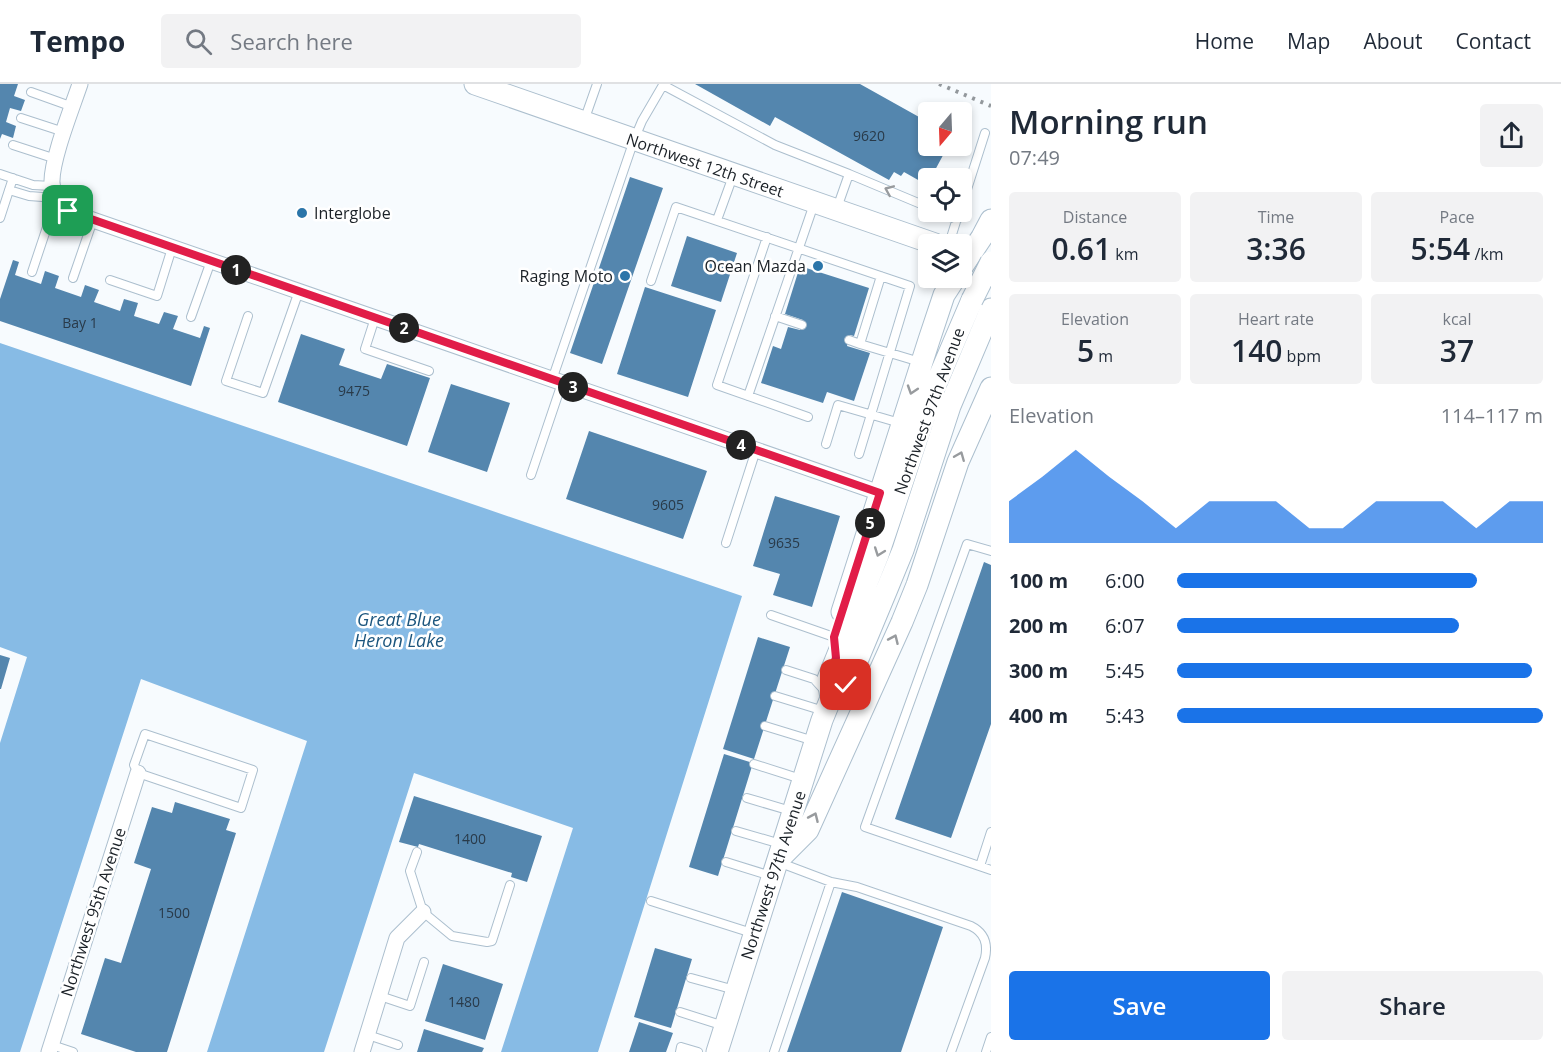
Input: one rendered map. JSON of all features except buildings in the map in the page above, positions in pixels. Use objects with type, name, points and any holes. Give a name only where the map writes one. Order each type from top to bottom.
[{"type":"street","points":[[80,84],[56,159],[56,196],[68,211],[880,493]]},
{"type":"street","name":"Northwest 12th Street","points":[[476,84],[510,93],[584,123],[918,238]]},
{"type":"street","points":[[972,249],[991,220]]},
{"type":"street","points":[[972,256],[984,251],[991,253]]},
{"type":"street","name":"Northwest 97th Avenue","points":[[717,1052],[828,705],[828,679],[882,545],[933,391],[991,262]]},
{"type":"street","points":[[972,265],[991,273]]},
{"type":"street","points":[[972,286],[991,288]]},
{"type":"street","points":[[836,658],[834,637],[921,362],[949,288]]},
{"type":"street","name":"Northwest 97th Avenue","points":[[828,705],[846,685],[887,589],[903,550],[950,406],[991,309]]},
{"type":"street","points":[[777,861],[808,830],[813,819],[910,603],[958,462],[991,388]]},
{"type":"street","name":"Northwest 95th Avenue","points":[[50,1048],[138,773]]},
{"type":"street","points":[[362,1052],[397,938],[423,912]]},
{"type":"lane","points":[[584,123],[597,84]]},
{"type":"lane","points":[[531,475],[557,382],[634,140],[663,85],[775,145],[918,203]]},
{"type":"lane","points":[[31,92],[73,106]]},
{"type":"lane","points":[[21,118],[64,132]]},
{"type":"lane","points":[[972,174],[985,133]]},
{"type":"lane","points":[[13,145],[56,159]]},
{"type":"lane","points":[[0,174],[33,185],[56,196]]},
{"type":"lane","points":[[717,220],[733,174]]},
{"type":"lane","points":[[836,210],[849,174]]},
{"type":"lane","points":[[0,218],[13,178]]},
{"type":"lane","points":[[9,189],[29,196],[56,196]]},
{"type":"lane","points":[[32,272],[56,196]]},
{"type":"lane","points":[[748,396],[815,202]]},
{"type":"lane","points":[[651,281],[676,207],[910,286],[859,454]]},
{"type":"lane","points":[[73,278],[93,220]]},
{"type":"lane","points":[[767,237],[717,385],[808,417]]},
{"type":"lane","points":[[110,280],[157,296],[172,248]]},
{"type":"lane","points":[[191,317],[211,261]]},
{"type":"lane","points":[[860,344],[881,276]]},
{"type":"lane","points":[[248,316],[226,381],[263,393],[299,291]]},
{"type":"lane","points":[[776,316],[802,325]]},
{"type":"lane","points":[[375,318],[365,349],[429,371]]},
{"type":"lane","points":[[849,340],[921,362]]},
{"type":"lane","points":[[826,444],[838,405],[901,424]]},
{"type":"lane","points":[[726,543],[756,450]]},
{"type":"lane","points":[[991,551],[967,544],[865,827],[991,870]]},
{"type":"lane","points":[[771,615],[834,637]]},
{"type":"lane","points":[[786,670],[814,679],[828,705]]},
{"type":"lane","points":[[775,696],[828,705]]},
{"type":"lane","points":[[765,726],[815,741]]},
{"type":"lane","points":[[145,734],[253,770],[241,808],[138,773],[134,765],[145,734]]},
{"type":"lane","points":[[754,764],[803,779]]},
{"type":"lane","points":[[747,798],[793,812]]},
{"type":"lane","points":[[736,831],[777,861],[831,882],[857,886],[971,926],[982,934],[987,945],[985,958],[951,1052]]},
{"type":"lane","points":[[980,866],[991,832]]},
{"type":"lane","points":[[417,852],[410,872],[423,912],[452,936],[492,941],[510,885]]},
{"type":"lane","points":[[726,862],[777,861]]},
{"type":"lane","points":[[774,1052],[831,882]]},
{"type":"lane","points":[[651,901],[754,934]]},
{"type":"lane","points":[[380,996],[410,1006],[424,962]]},
{"type":"lane","points":[[691,978],[736,990]]},
{"type":"lane","points":[[680,1012],[725,1026]]},
{"type":"lane","points":[[368,1035],[398,1045]]},
{"type":"lane","points":[[986,1052],[991,1037]]},
{"type":"lane","points":[[680,1052],[681,1047],[698,1052]]},
{"type":"lane","points":[[50,1048],[73,1052]]},
{"type":"water","name":"Great Blue Heron Lake","points":[[0,343],[742,596],[598,1052],[501,1052],[573,828],[414,773],[324,1052],[207,1052],[307,741],[141,679],[20,1052],[0,1052],[0,743],[27,657],[0,647]]},
{"type":"railway","points":[[939,84],[991,106]]},
{"type":"place","name":"Interglobe","points":[[302,213]]},
{"type":"place","name":"Ocean Mazda","points":[[818,266]]},
{"type":"place","name":"Raging Moto","points":[[625,276]]},
{"type":"route","points":[[68,211],[880,493],[834,637],[836,658],[828,679],[831,698],[846,685]]}]
